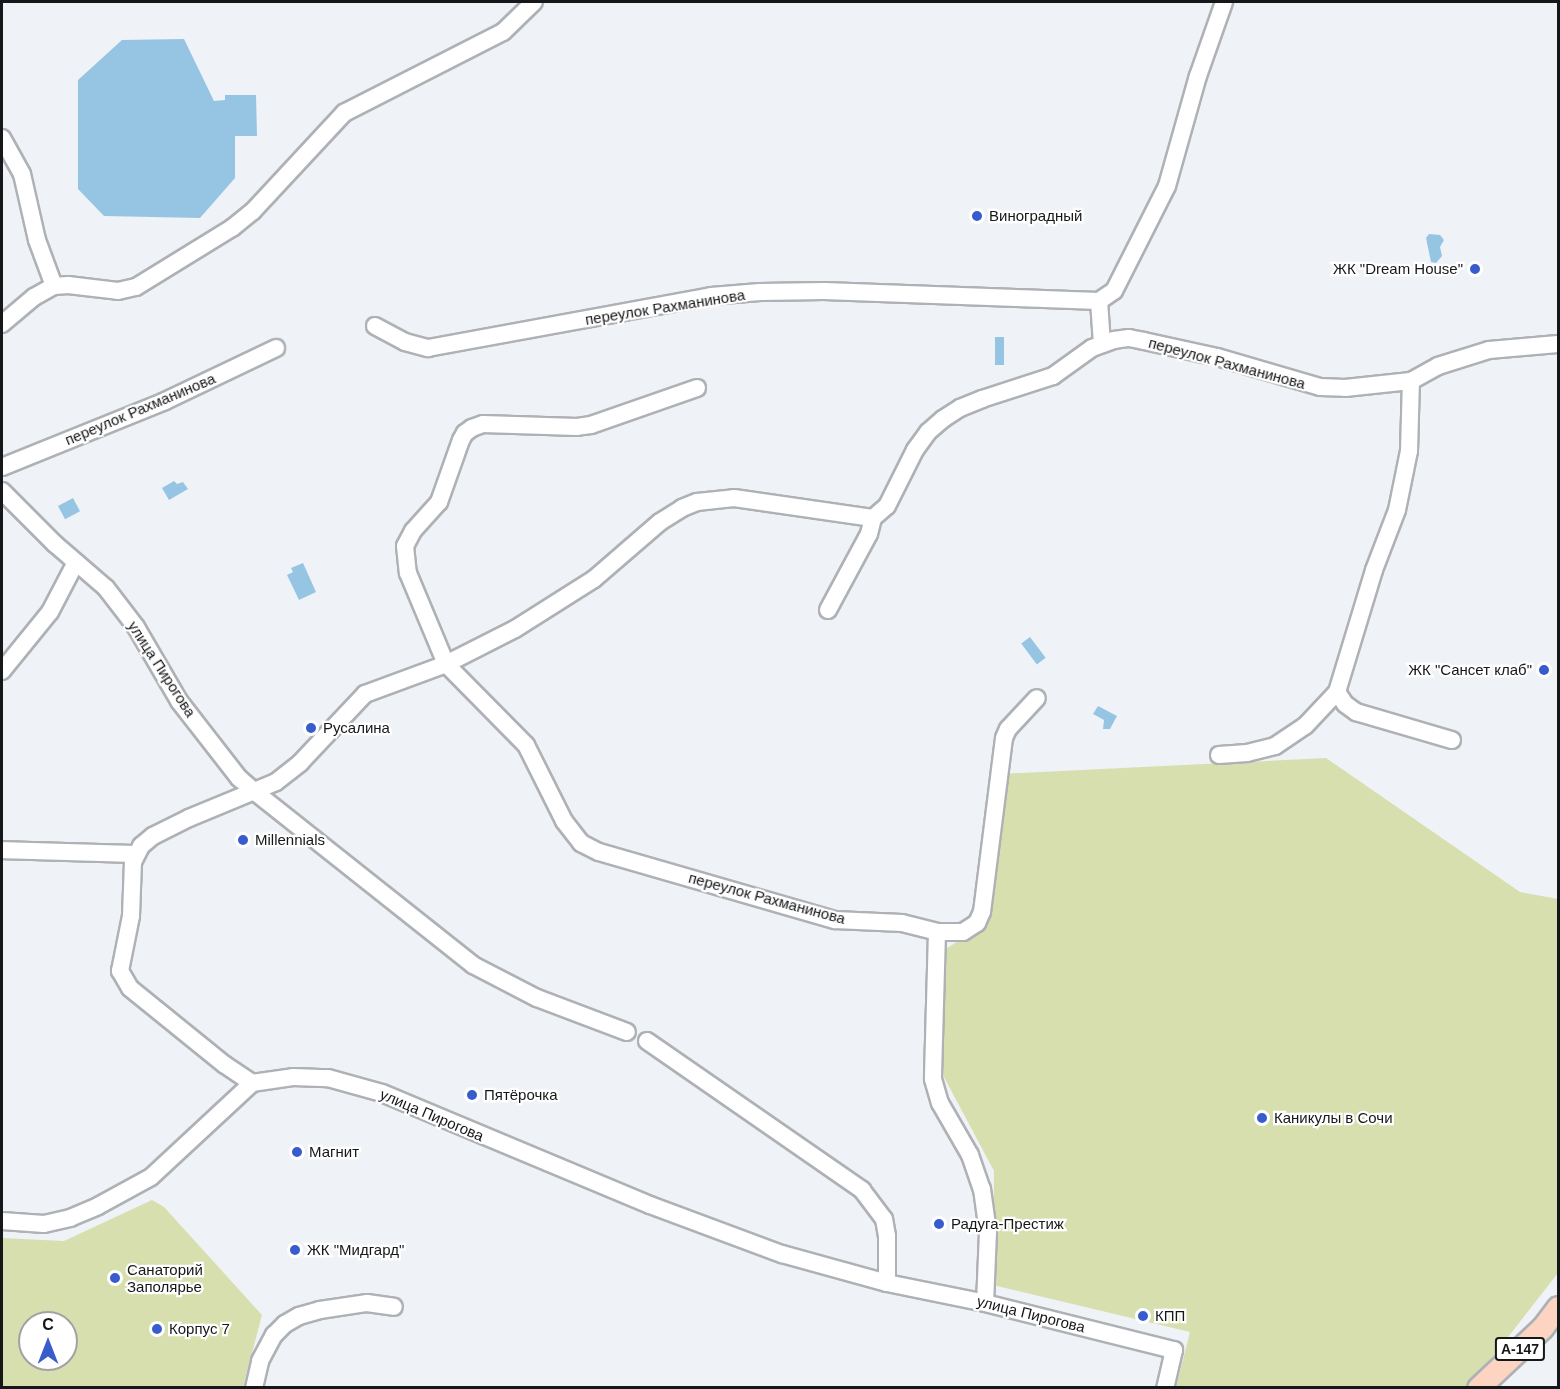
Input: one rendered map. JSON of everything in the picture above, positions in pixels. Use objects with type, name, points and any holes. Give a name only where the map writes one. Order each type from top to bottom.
[{"type":"main road","name":"А-147","points":[[1478,1388],[1542,1328],[1558,1307]]},
{"type":"street","points":[[2,324],[34,297],[54,286],[68,285],[118,291],[136,287],[232,228],[253,211],[344,113],[503,32],[534,2]]},
{"type":"street","points":[[1102,344],[1100,301],[1114,291],[1167,186],[1198,76],[1224,2]]},
{"type":"street","points":[[2,138],[22,174],[36,240],[54,286]]},
{"type":"street","name":"переулок Рахманинова","points":[[375,326],[405,342],[428,348],[711,296],[760,292],[824,291],[1100,301]]},
{"type":"street","name":"переулок Рахманинова","points":[[828,610],[869,534],[873,518],[886,506],[915,450],[928,432],[943,419],[982,399],[1053,376],[1102,344],[1129,338],[1217,357],[1320,387],[1377,387],[1411,381],[1438,366],[1489,350],[1558,344]]},
{"type":"street","name":"переулок Рахманинова","points":[[2,466],[165,401],[276,348]]},
{"type":"street","points":[[1219,754],[1247,753],[1275,746],[1305,726],[1336,692],[1374,570],[1397,510],[1409,451],[1411,381]]},
{"type":"street","name":"переулок Рахманинова","points":[[697,388],[577,427],[483,424],[465,433],[439,502],[413,531],[405,546],[408,573],[446,664],[521,738],[568,828],[581,843],[599,852],[835,920],[902,923],[937,932],[963,932],[981,918],[1004,738],[1008,729],[1037,698]]},
{"type":"street","name":"улица Пирогова","points":[[2,491],[106,588],[136,627],[179,701],[239,778],[255,792],[473,964],[537,998],[627,1032]]},
{"type":"street","points":[[2,1221],[56,1222],[107,1201],[151,1177],[252,1083],[130,988],[120,971],[120,961],[129,934],[135,854],[153,836],[189,818],[276,782],[300,763],[365,694],[446,664],[515,629],[594,579],[660,522],[682,508],[697,502],[734,498],[873,518]]},
{"type":"street","points":[[2,671],[50,612],[76,562]]},
{"type":"street","points":[[1336,692],[1345,704],[1356,712],[1452,740]]},
{"type":"street","points":[[2,850],[135,854]]},
{"type":"street","points":[[937,932],[933,1079],[940,1103],[977,1173],[988,1232],[985,1303]]},
{"type":"street","points":[[647,1041],[862,1190],[884,1219],[888,1236],[887,1283]]},
{"type":"street","name":"улица Пирогова","points":[[252,1083],[311,1077],[354,1084],[382,1093],[650,1205],[771,1250],[887,1283],[985,1303],[1174,1350],[1165,1388]]},
{"type":"street","points":[[254,1388],[260,1361],[267,1346],[285,1324],[299,1316],[320,1310],[367,1303],[394,1307]]},
{"type":"green space","name":"Каникулы в Сочи","points":[[1326,758],[1520,892],[1558,899],[1558,1273],[1469,1387],[1176,1387],[1190,1332],[993,1285],[994,1171],[937,1064],[941,952],[983,925],[1000,774]]},
{"type":"green space","name":"Санаторий Заполярье","points":[[152,1200],[164,1207],[262,1315],[243,1387],[2,1387],[2,1238],[64,1241]]},
{"type":"water","points":[[184,39],[214,101],[225,100],[225,95],[256,95],[257,136],[235,136],[235,178],[200,218],[104,216],[78,189],[78,80],[122,40]]},
{"type":"water","points":[[1429,234],[1440,235],[1444,240],[1440,247],[1442,256],[1436,263],[1431,262],[1426,238]]},
{"type":"water","points":[[995,337],[1004,337],[1004,365],[995,365]]},
{"type":"water","points":[[174,481],[177,484],[183,482],[188,489],[169,500],[162,488]]},
{"type":"water","points":[[73,498],[80,511],[65,519],[58,506]]},
{"type":"water","points":[[303,563],[316,592],[299,600],[287,575],[293,572],[291,568]]},
{"type":"water","points":[[1030,637],[1046,658],[1037,664],[1021,644]]},
{"type":"water","points":[[1098,706],[1117,716],[1110,729],[1103,729],[1104,720],[1093,714]]},
{"type":"place","name":"Виноградный","points":[[977,216]]},
{"type":"place","name":"ЖК \"Dream House\"","points":[[1475,269]]},
{"type":"place","name":"ЖК \"Сансет клаб\"","points":[[1544,670]]},
{"type":"place","name":"Русалина","points":[[311,728]]},
{"type":"place","name":"Millennials","points":[[243,840]]},
{"type":"place","name":"Пятёрочка","points":[[472,1095]]},
{"type":"place","name":"Каникулы в Сочи","points":[[1262,1118]]},
{"type":"place","name":"Магнит","points":[[297,1152]]},
{"type":"place","name":"Радуга-Престиж","points":[[939,1224]]},
{"type":"place","name":"ЖК \"Мидгард\"","points":[[295,1250]]},
{"type":"place","name":"Санаторий Заполярье","points":[[115,1278]]},
{"type":"place","name":"КПП","points":[[1143,1316]]},
{"type":"place","name":"Корпус 7","points":[[157,1329]]}]
